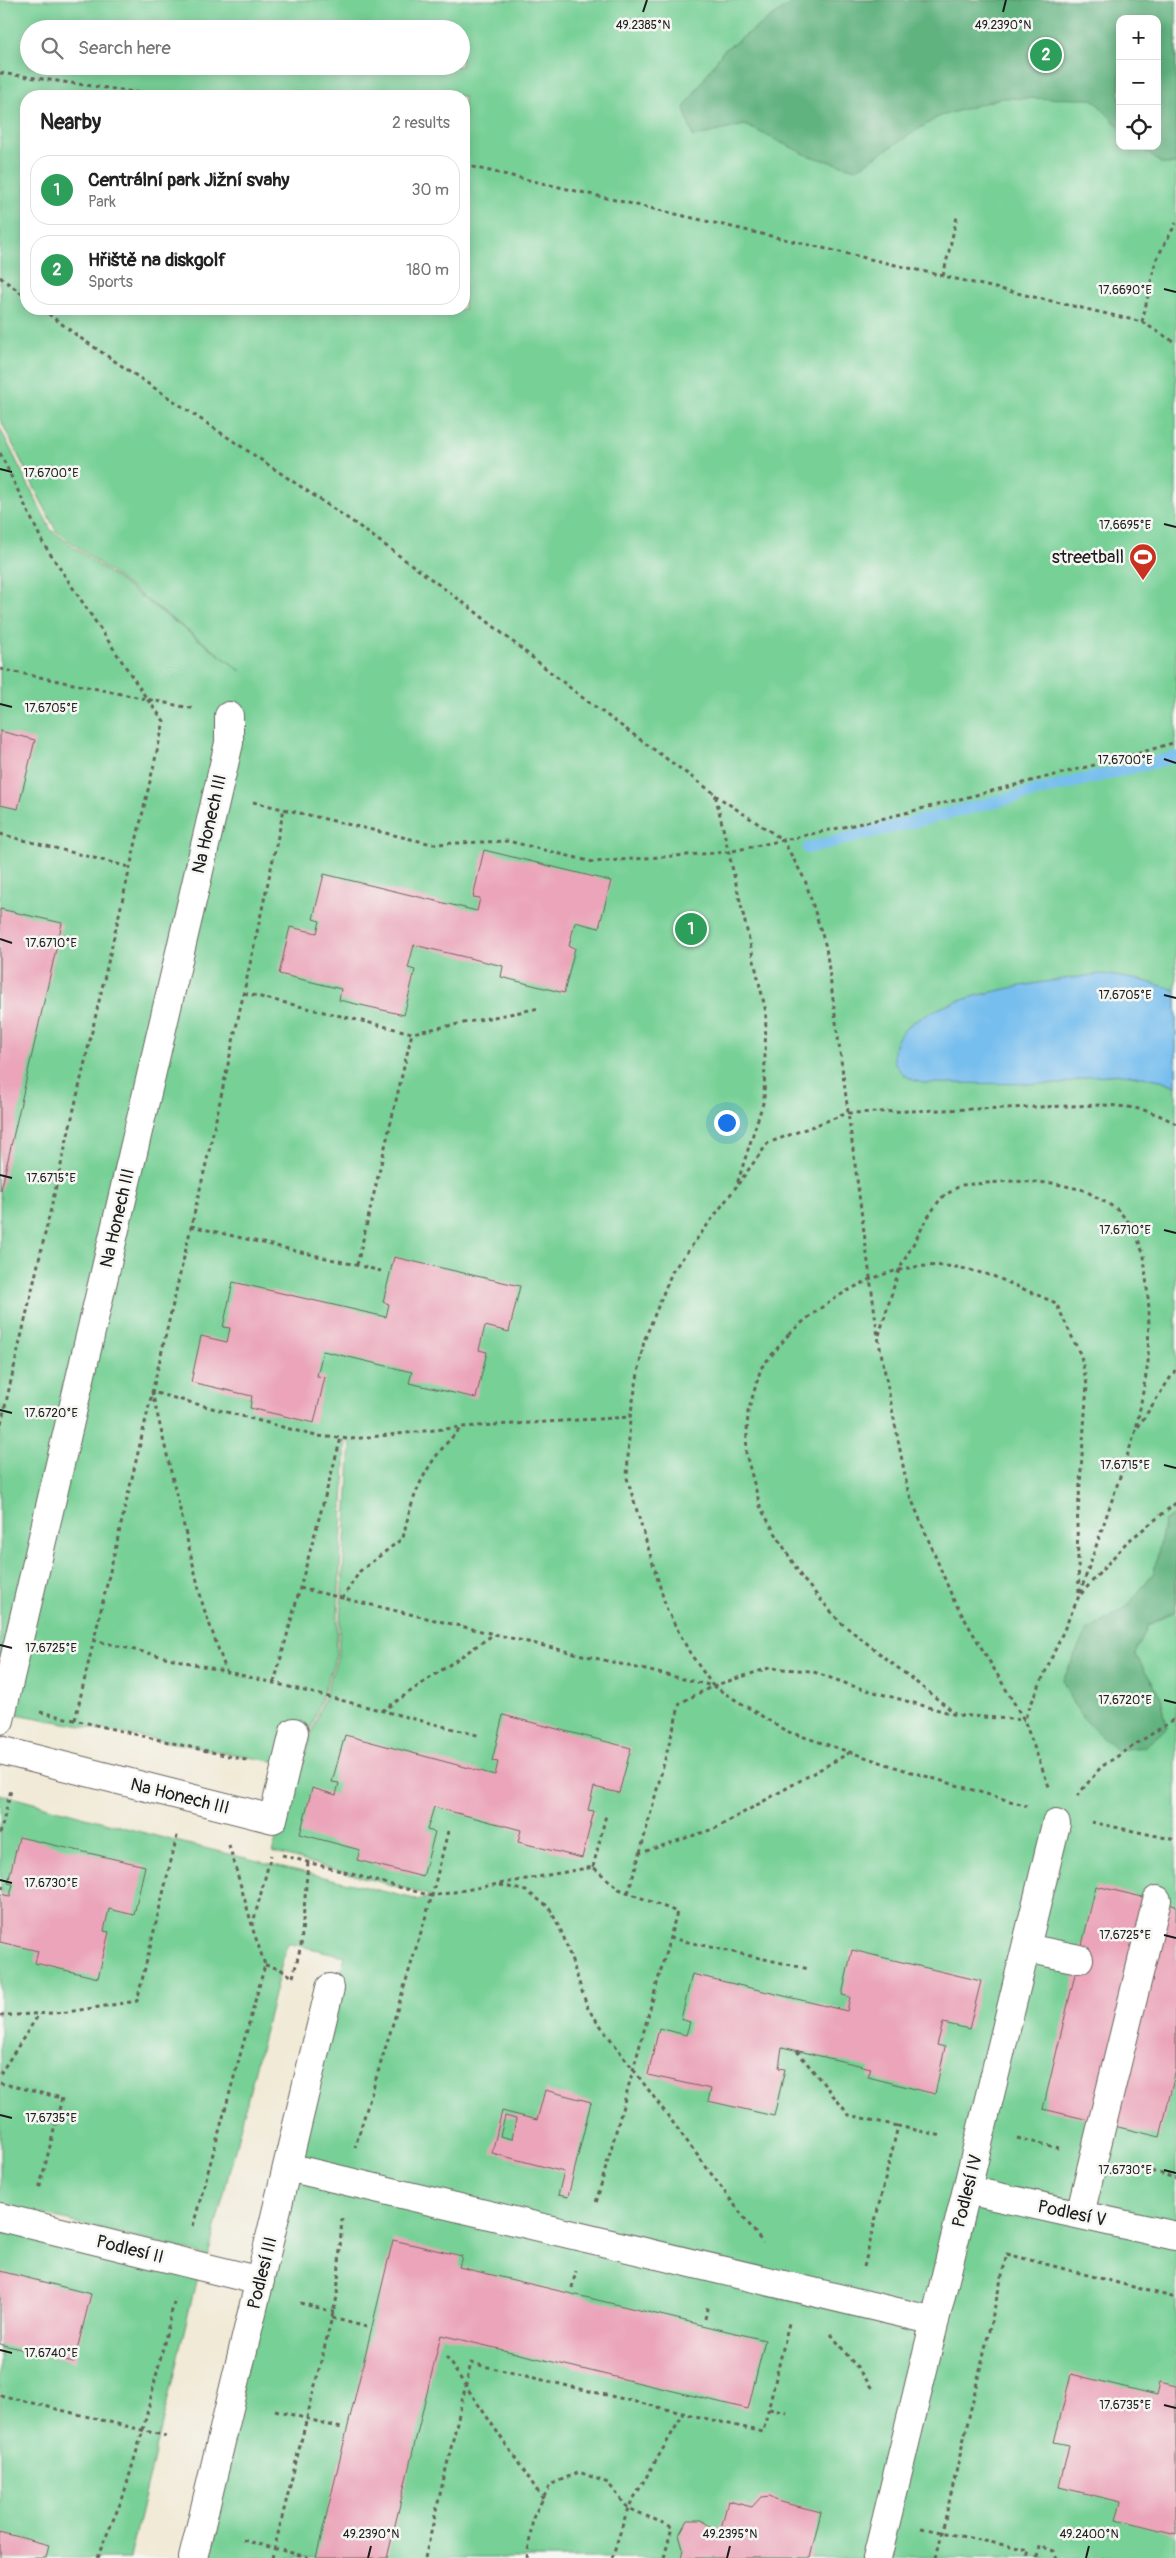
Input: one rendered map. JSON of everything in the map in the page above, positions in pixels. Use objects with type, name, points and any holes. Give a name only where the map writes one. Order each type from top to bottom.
[{"type":"street","name":"Na Honech III","points":[[0,1720],[229,743],[230,716]]},
{"type":"street","name":"Na Honech III","points":[[0,1750],[273,1819],[294,1732]]},
{"type":"street","name":"Podlesí IV","points":[[877,2558],[1058,1820]]},
{"type":"street","points":[[1080,2214],[1157,1900]]},
{"type":"street","points":[[1026,1948],[1079,1959]]},
{"type":"street","name":"Podlesí III","points":[[193,2558],[330,1988]]},
{"type":"street","points":[[287,2167],[935,2321]]},
{"type":"street","name":"Podlesí V","points":[[967,2190],[1176,2236]]},
{"type":"street","name":"Podlesí II","points":[[0,2217],[260,2281]]},
{"type":"path","points":[[0,73],[120,90]]},
{"type":"path","points":[[470,167],[1142,322],[1176,343]]},
{"type":"path","points":[[943,276],[957,217]]},
{"type":"path","points":[[1142,322],[1156,260],[1176,223]]},
{"type":"path","points":[[0,277],[20,292]]},
{"type":"path","points":[[50,315],[79,337],[356,524],[472,609],[580,695],[715,794],[782,840],[805,880],[826,947],[878,1337],[908,1491],[954,1601],[1024,1720],[1058,1820]]},
{"type":"path","points":[[0,453],[43,543],[147,699],[164,721],[0,1428]]},
{"type":"path","points":[[0,669],[230,716]]},
{"type":"path","points":[[216,793],[432,844],[508,841],[593,862],[728,852],[886,818],[1126,757],[1176,742]]},
{"type":"path","points":[[715,794],[766,1012],[764,1100],[736,1187]]},
{"type":"path","points":[[252,1761],[75,1720],[192,1226],[284,809]]},
{"type":"path","points":[[0,834],[129,867]]},
{"type":"path","points":[[244,993],[412,1033],[540,1008]]},
{"type":"path","points":[[357,1265],[412,1033]]},
{"type":"path","points":[[713,1686],[690,1653],[667,1610],[644,1540],[627,1478],[630,1417],[635,1379],[644,1341],[672,1272],[768,1143],[848,1113],[1101,1104],[1132,1107],[1161,1115],[1176,1124]]},
{"type":"path","points":[[878,1337],[899,1270],[941,1198],[961,1185],[989,1181],[1052,1183],[1084,1190],[1117,1209],[1134,1228],[1144,1256],[1149,1309],[1148,1364],[1136,1430],[1079,1596],[1024,1720]]},
{"type":"path","points":[[192,1226],[380,1271]]},
{"type":"path","points":[[957,1715],[840,1622],[802,1578],[761,1510],[746,1454],[748,1412],[761,1368],[789,1334],[816,1309],[834,1298],[893,1271],[920,1266],[955,1267],[993,1276],[1056,1303],[1081,1356],[1088,1385],[1077,1526],[1079,1596]]},
{"type":"path","points":[[1136,1430],[1176,1369]]},
{"type":"path","points":[[152,1392],[316,1436],[351,1439],[462,1426],[630,1417]]},
{"type":"path","points":[[152,1392],[203,1606],[227,1673]]},
{"type":"path","points":[[342,1599],[360,1571],[403,1538],[408,1512],[420,1482],[439,1449],[462,1426]]},
{"type":"path","points":[[274,1683],[341,1438]]},
{"type":"path","points":[[1079,1596],[1126,1543],[1176,1503]]},
{"type":"path","points":[[300,1588],[713,1686],[786,1731],[850,1753],[1058,1820],[1176,1840]]},
{"type":"path","points":[[382,1711],[495,1634]]},
{"type":"path","points":[[93,1640],[274,1683],[482,1736]]},
{"type":"path","points":[[628,1893],[680,1703],[713,1686],[769,1668],[811,1671],[856,1687],[957,1715],[1024,1720]]},
{"type":"path","points":[[1058,1820],[1101,1767],[1176,1718]]},
{"type":"path","points":[[640,1853],[716,1828],[850,1753]]},
{"type":"path","points":[[0,1834],[12,1787]]},
{"type":"path","points":[[593,1867],[606,1815]]},
{"type":"path","points":[[0,2016],[67,2012],[137,2001],[179,1828]]},
{"type":"path","points":[[448,1831],[432,1896],[593,1867]]},
{"type":"path","points":[[98,2558],[123,2497],[143,2430],[183,2262],[265,1965],[252,1927],[228,1839]]},
{"type":"path","points":[[252,1927],[272,1852]]},
{"type":"path","points":[[293,1978],[301,1945],[308,1862]]},
{"type":"path","points":[[572,2288],[677,1912],[618,1889],[593,1867]]},
{"type":"path","points":[[499,1884],[526,1890],[549,1907],[563,1935],[588,2009],[875,2391]]},
{"type":"path","points":[[0,1887],[6,1888]]},
{"type":"path","points":[[670,1938],[809,1969]]},
{"type":"path","points":[[0,2074],[40,2013]]},
{"type":"path","points":[[796,2051],[849,2115],[898,2126]]},
{"type":"path","points":[[0,2083],[62,2098],[31,2225]]},
{"type":"path","points":[[936,2558],[1007,2254],[1176,2298]]},
{"type":"path","points":[[425,2558],[471,2363],[762,2432],[797,2288]]},
{"type":"path","points":[[300,2303],[334,2312]]},
{"type":"path","points":[[332,2318],[366,2327]]},
{"type":"path","points":[[446,2357],[543,2499]]},
{"type":"path","points":[[0,2395],[166,2436]]},
{"type":"path","points":[[768,2408],[787,2413]]},
{"type":"path","points":[[275,2410],[341,2428]]},
{"type":"path","points":[[612,2558],[628,2508],[684,2413]]},
{"type":"path","points":[[527,2558],[533,2518],[550,2485],[579,2472],[608,2483],[628,2508],[672,2527],[664,2558]]},
{"type":"path","points":[[886,2519],[943,2533],[1029,2550],[1027,2558]]},
{"type":"path","points":[[243,2540],[311,2558]]},
{"type":"path","points":[[1036,2558],[1039,2546],[1053,2550],[1057,2558]]},
{"type":"green space","points":[[0,0],[1176,0],[1176,2558],[197,2558],[345,1956],[287,1943],[208,2256],[0,2204],[0,1794],[171,1840],[419,1900],[431,1896],[272,1852],[338,1656],[351,1441],[346,1442],[336,1656],[298,1766],[0,1711],[0,428],[51,530],[241,671],[56,531],[0,419]]},
{"type":"green space","points":[[796,0],[1176,0],[1176,164],[1162,164],[1144,150],[1161,150],[1161,15],[1116,15],[1116,124],[1093,99],[1001,98],[938,117],[856,169],[809,156],[745,125],[693,137],[684,108],[723,51]]},
{"type":"green space","points":[[1176,1515],[1176,1611],[1148,1625],[1135,1654],[1161,1697],[1167,1728],[1144,1747],[1116,1750],[1078,1711],[1067,1692],[1063,1680],[1086,1632],[1127,1607],[1154,1572],[1165,1520]]},
{"type":"green space","points":[[0,2226],[197,2277],[130,2558],[0,2558]]},
{"type":"water","points":[[1102,974],[1140,980],[1176,990],[1176,1086],[1161,1080],[1123,1074],[1092,1076],[1061,1084],[923,1083],[907,1077],[895,1063],[894,1051],[902,1032],[922,1017],[950,1004],[1018,986]]},
{"type":"building","points":[[0,731],[35,740],[18,809],[0,805]]},
{"type":"building","points":[[484,850],[611,881],[599,928],[575,922],[569,946],[575,948],[564,993],[501,977],[503,966],[414,945],[408,968],[415,970],[404,1015],[339,1000],[341,989],[279,974],[290,927],[317,933],[320,921],[313,919],[324,874],[477,911],[480,898],[473,897]]},
{"type":"building","points":[[0,909],[62,923],[1,1190],[0,1190]]},
{"type":"building","points":[[394,1257],[520,1286],[509,1332],[485,1326],[479,1350],[487,1352],[476,1398],[409,1383],[412,1372],[323,1351],[317,1376],[325,1377],[314,1423],[250,1408],[252,1396],[191,1382],[201,1336],[227,1342],[230,1328],[223,1327],[233,1282],[386,1317],[389,1304],[383,1302]]},
{"type":"building","points":[[503,1715],[631,1748],[619,1793],[594,1787],[588,1810],[594,1811],[582,1858],[518,1842],[521,1830],[434,1807],[427,1830],[435,1832],[423,1877],[357,1860],[360,1850],[300,1834],[312,1788],[336,1795],[339,1783],[332,1782],[345,1735],[495,1775],[498,1762],[492,1761]]},
{"type":"building","points":[[19,1837],[145,1866],[134,1915],[109,1909],[104,1931],[109,1932],[98,1978],[35,1963],[38,1951],[0,1942],[0,1894],[10,1896],[13,1884],[8,1883]]},
{"type":"building","points":[[1096,1886],[1176,1905],[1176,2070],[1160,2137],[1043,2109]]},
{"type":"building","points":[[852,1950],[981,1981],[969,2029],[943,2023],[937,2045],[945,2047],[935,2094],[868,2077],[871,2068],[782,2047],[779,2068],[785,2069],[774,2116],[708,2101],[711,2089],[648,2075],[659,2028],[686,2035],[690,2022],[681,2019],[692,1974],[847,2011],[850,1997],[842,1995]]},
{"type":"building","points":[[545,2090],[591,2102],[568,2197],[558,2195],[564,2172],[492,2153],[502,2111],[537,2120]],"holes":[[[505,2116],[516,2119],[512,2139],[500,2136]]]},
{"type":"building","points":[[393,2240],[462,2256],[459,2267],[765,2340],[748,2409],[441,2335],[387,2558],[316,2558]]},
{"type":"building","points":[[0,2271],[91,2294],[74,2362],[0,2344]]},
{"type":"building","points":[[1071,2374],[1157,2395],[1160,2382],[1176,2386],[1176,2534],[1116,2519],[1121,2502],[1059,2487],[1069,2445],[1054,2442]]},
{"type":"building","points":[[770,2496],[781,2502],[821,2512],[810,2558],[681,2558],[683,2549],[679,2535],[687,2520],[702,2520],[714,2530],[720,2532],[728,2501],[752,2507],[761,2497]]},
{"type":"building","points":[[0,2532],[49,2545],[46,2558],[0,2558]]},
{"type":"waterway","points":[[808,848],[1176,757]]},
{"type":"place","name":"Hřiště na diskgolf","points":[[1046,55]]},
{"type":"place","name":"streetball","points":[[1143,581]]},
{"type":"place","name":"Centrální park Jižní svahy","points":[[691,929]]}]
